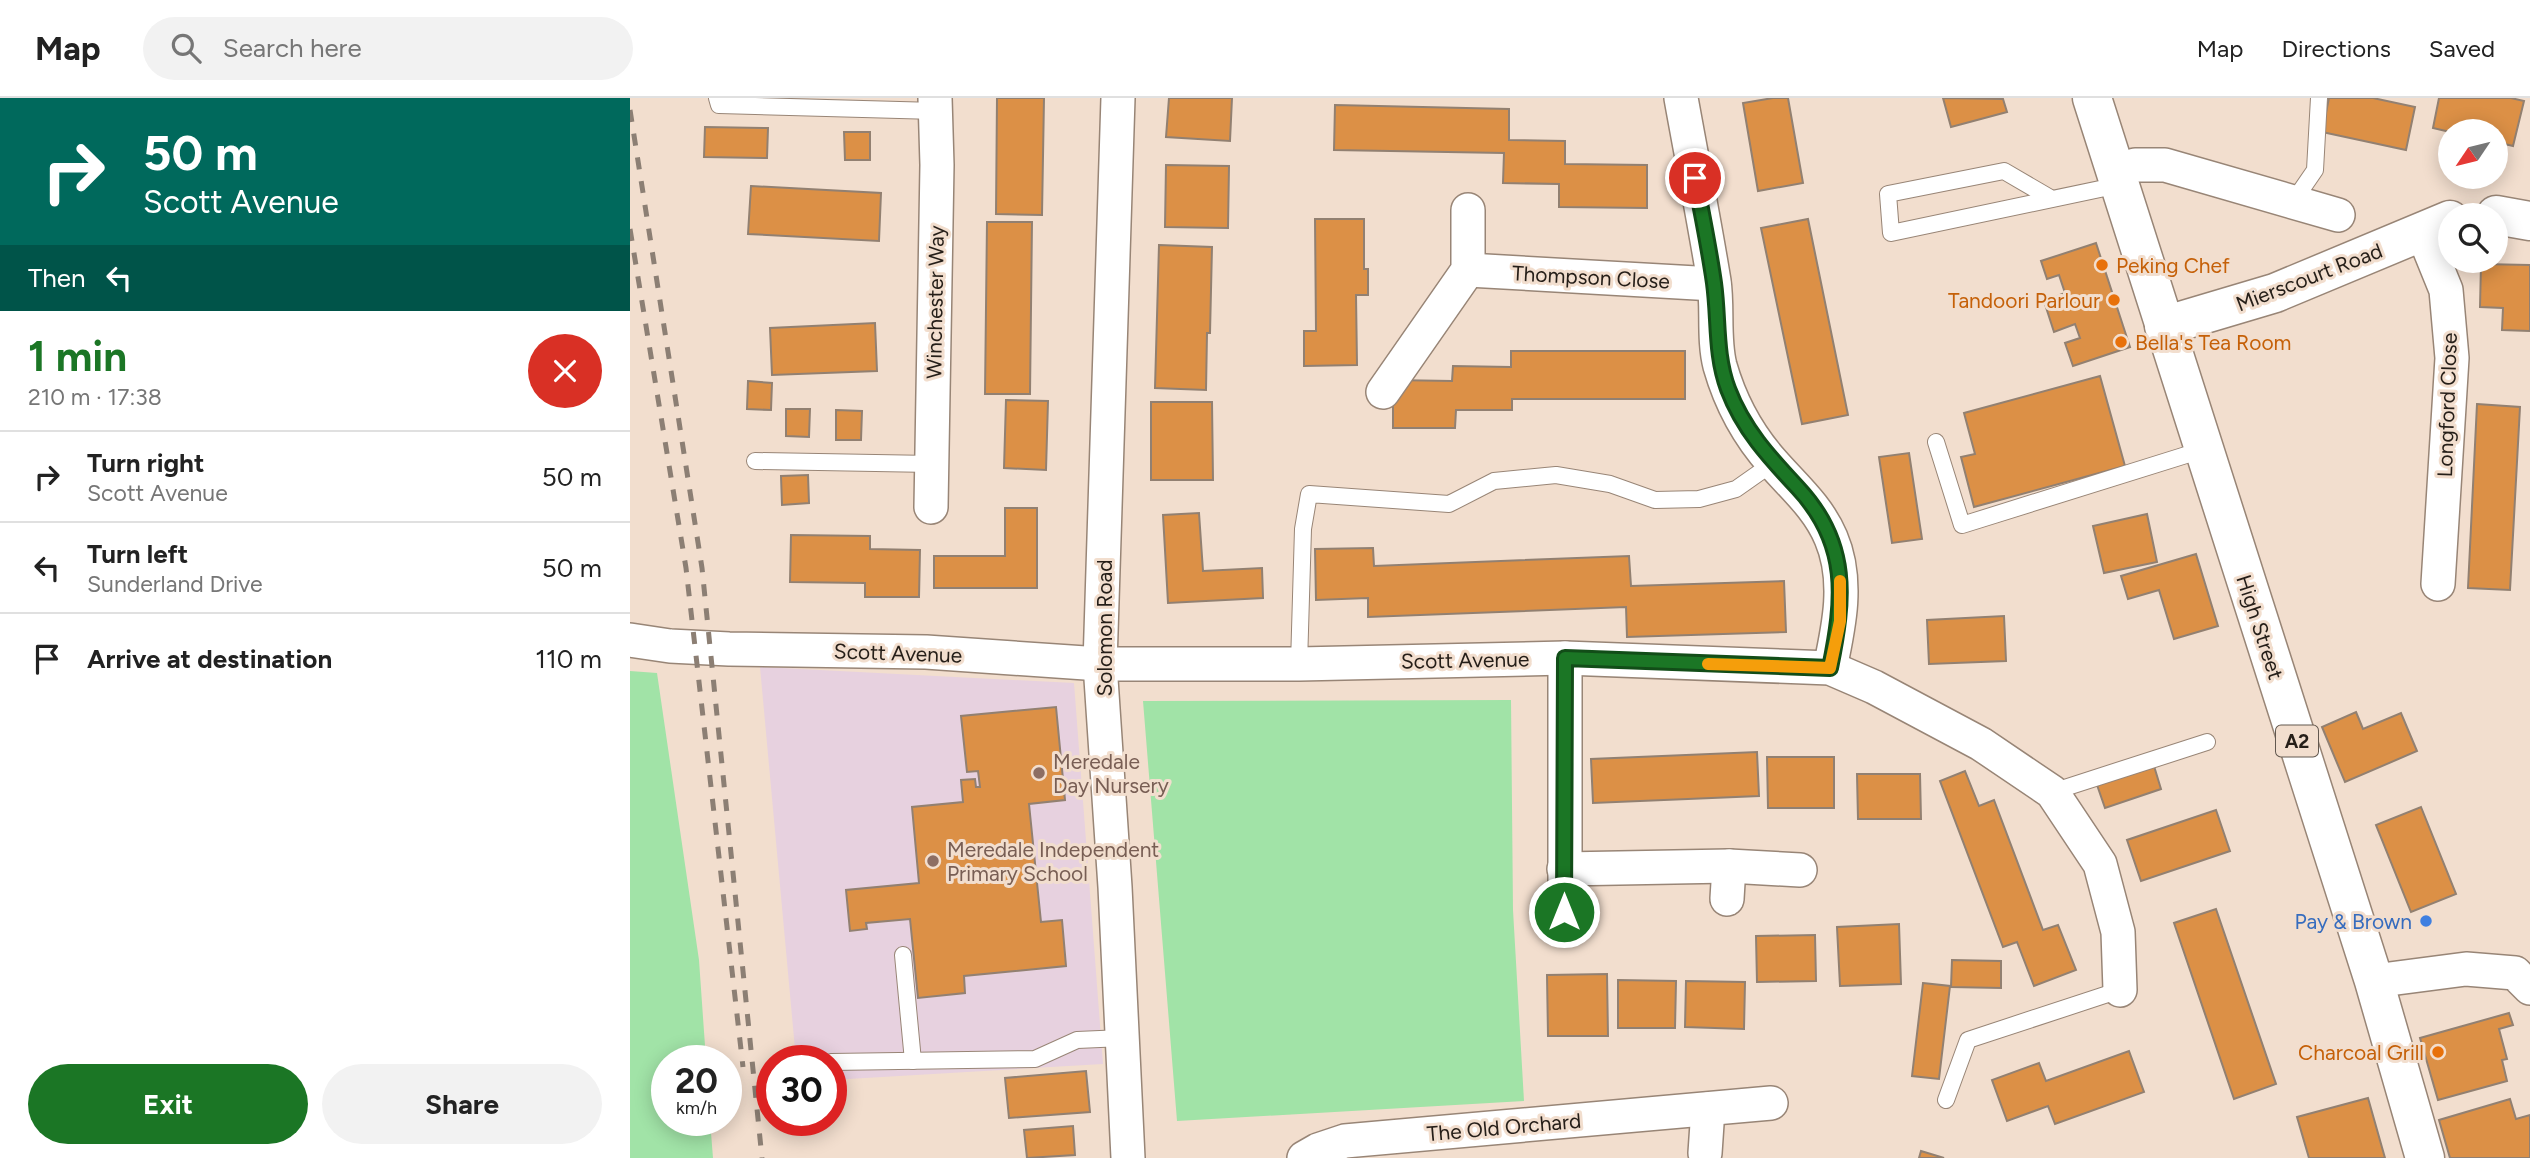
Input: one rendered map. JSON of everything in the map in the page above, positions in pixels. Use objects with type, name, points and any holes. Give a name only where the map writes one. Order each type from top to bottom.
[{"type":"main road","name":"High Street","points":[[2091,98],[2374,981],[2424,1158]]},
{"type":"main road","points":[[2508,217],[2530,221]]},
{"type":"main road","name":"Mierscourt Road","points":[[2164,326],[2275,293],[2436,225]]},
{"type":"street","name":"Solomon Road","points":[[1118,98],[1100,664],[1128,1158]]},
{"type":"street","points":[[1681,98],[1714,284],[1720,362],[1725,380],[1740,416],[1755,441],[1806,498],[1832,539],[1841,589],[1840,621],[1830,668]]},
{"type":"street","name":"Winchester Way","points":[[930,507],[935,104]]},
{"type":"street","points":[[2118,178],[2135,165],[2165,165],[2338,215]]},
{"type":"street","points":[[1382,392],[1468,270],[1468,210]]},
{"type":"street","name":"Longford Close","points":[[2436,225],[2449,309],[2452,358],[2438,584]]},
{"type":"street","name":"Thompson Close","points":[[1468,270],[1714,284]]},
{"type":"street","name":"Scott Avenue","points":[[630,640],[670,646],[926,652],[1100,664],[1299,664],[1565,658],[1830,668],[1874,687],[1981,744],[2052,792],[2100,864],[2118,932],[2120,990]]},
{"type":"street","points":[[1564,912],[1565,658]]},
{"type":"street","points":[[1564,869],[1729,866],[1800,870]]},
{"type":"street","points":[[1727,899],[1729,866]]},
{"type":"street","points":[[2374,981],[2466,969],[2515,973],[2530,988]]},
{"type":"street","name":"The Old Orchard","points":[[1304,1158],[1345,1141],[1771,1103]]},
{"type":"street","points":[[1705,1153],[1708,1109]]},
{"type":"lane","points":[[717,98],[719,105],[935,104]]},
{"type":"lane","points":[[2293,202],[2315,170],[2319,98]]},
{"type":"lane","points":[[2052,199],[2004,171],[1888,194],[1891,233],[2052,199],[2118,178]]},
{"type":"lane","points":[[1937,442],[1962,525],[2202,450]]},
{"type":"lane","points":[[755,461],[932,464]]},
{"type":"lane","points":[[1299,664],[1303,529],[1309,494],[1449,505],[1494,481],[1556,475],[1610,484],[1656,500],[1699,499],[1736,489],[1773,463]]},
{"type":"lane","points":[[2052,792],[2207,743]]},
{"type":"lane","points":[[903,955],[912,1061]]},
{"type":"lane","points":[[1946,1100],[1968,1040],[2120,990]]},
{"type":"lane","points":[[847,1062],[1035,1059],[1077,1040],[1123,1038]]},
{"type":"shaded area","name":"Meredale Independent Primary School","points":[[760,667],[1074,683],[1103,1064],[847,1079],[847,1045],[795,1045]]},
{"type":"green space","points":[[630,671],[657,673],[699,960],[705,1045],[651,1045],[651,1136],[711,1136],[713,1158],[630,1158]]},
{"type":"green space","points":[[1511,700],[1513,910],[1524,1101],[1177,1121],[1143,701]]},
{"type":"building","points":[[997,98],[1044,98],[1042,215],[996,214]]},
{"type":"building","points":[[1169,98],[1232,98],[1230,141],[1166,137]]},
{"type":"building","points":[[1788,98],[1803,183],[1758,191],[1743,103]]},
{"type":"building","points":[[1943,98],[2003,99],[2007,112],[1951,127]]},
{"type":"building","points":[[2329,98],[2373,98],[2415,107],[2406,150],[2322,132]]},
{"type":"building","points":[[2439,98],[2511,98],[2524,101],[2513,146],[2508,145],[2508,119],[2438,119],[2438,129],[2433,128]]},
{"type":"building","points":[[1335,105],[1509,109],[1509,140],[1565,141],[1565,164],[1647,165],[1647,208],[1559,207],[1559,184],[1503,183],[1504,153],[1334,150]]},
{"type":"building","points":[[705,127],[768,128],[767,158],[704,157]]},
{"type":"building","points":[[844,132],[870,132],[870,160],[845,160]]},
{"type":"building","points":[[1166,165],[1229,166],[1228,228],[1165,227]]},
{"type":"building","points":[[751,186],[881,193],[879,241],[748,234]]},
{"type":"building","points":[[1315,219],[1364,219],[1364,269],[1368,269],[1368,295],[1356,295],[1357,365],[1304,366],[1304,331],[1316,331]]},
{"type":"building","points":[[1808,219],[1848,415],[1802,424],[1761,228]]},
{"type":"building","points":[[987,222],[1032,222],[1030,394],[985,394]]},
{"type":"building","points":[[2096,243],[2130,347],[2073,366],[2065,343],[2080,338],[2075,324],[2054,332],[2044,301],[2065,293],[2059,275],[2047,279],[2041,261]]},
{"type":"building","points":[[1159,245],[1212,247],[1206,390],[1155,388]]},
{"type":"building","points":[[2508,265],[2530,265],[2530,331],[2502,330],[2503,308],[2480,307],[2481,273],[2508,273]]},
{"type":"building","points":[[875,323],[877,371],[772,375],[770,328]]},
{"type":"building","points":[[1511,351],[1685,351],[1685,399],[1512,399],[1512,410],[1456,410],[1455,428],[1393,428],[1393,380],[1452,381],[1453,366],[1511,367]]},
{"type":"building","points":[[2100,376],[2125,466],[1974,507],[1961,457],[1975,454],[1964,413]]},
{"type":"building","points":[[748,381],[772,383],[771,410],[747,409]]},
{"type":"building","points":[[1006,400],[1048,401],[1046,470],[1004,468]]},
{"type":"building","points":[[1151,402],[1212,402],[1213,480],[1151,480]]},
{"type":"building","points":[[2477,404],[2520,407],[2510,590],[2468,588]]},
{"type":"building","points":[[786,409],[810,409],[809,437],[786,436]]},
{"type":"building","points":[[836,410],[862,411],[861,440],[836,440]]},
{"type":"building","points":[[1909,453],[1922,539],[1892,543],[1879,457]]},
{"type":"building","points":[[808,475],[809,503],[782,505],[781,476]]},
{"type":"building","points":[[1005,508],[1037,508],[1037,588],[934,588],[934,556],[1005,556]]},
{"type":"building","points":[[1199,513],[1203,571],[1262,568],[1263,598],[1168,603],[1163,515]]},
{"type":"building","points":[[2147,514],[2157,562],[2104,573],[2093,526]]},
{"type":"building","points":[[791,535],[870,536],[870,549],[920,550],[919,597],[865,597],[865,583],[790,582]]},
{"type":"building","points":[[1373,548],[1374,566],[1629,556],[1631,586],[1784,581],[1786,632],[1627,637],[1626,607],[1368,617],[1368,598],[1316,600],[1315,549]]},
{"type":"building","points":[[2196,554],[2218,626],[2174,639],[2159,590],[2128,599],[2121,576]]},
{"type":"building","points":[[2004,616],[2006,661],[1929,664],[1927,620]]},
{"type":"building","points":[[1056,707],[1065,800],[1029,804],[1041,922],[1062,920],[1066,966],[964,976],[965,993],[918,998],[910,919],[866,923],[867,929],[850,931],[846,890],[919,883],[912,807],[963,802],[961,780],[975,779],[976,787],[980,787],[978,771],[967,772],[961,716]]},
{"type":"building","points":[[2356,712],[2363,729],[2401,713],[2417,751],[2345,782],[2322,727]]},
{"type":"building","points":[[1757,752],[1759,796],[1593,803],[1591,759]]},
{"type":"building","points":[[1767,757],[1834,757],[1834,808],[1768,808]]},
{"type":"building","points":[[2154,766],[2161,789],[2105,808],[2097,785]]},
{"type":"building","points":[[1965,771],[1979,806],[1994,800],[2043,930],[2058,925],[2076,970],[2034,986],[2017,942],[2003,947],[1940,781]]},
{"type":"building","points":[[1857,774],[1920,774],[1921,819],[1858,819]]},
{"type":"building","points":[[2421,807],[2456,894],[2411,912],[2376,825]]},
{"type":"building","points":[[2216,810],[2230,851],[2141,881],[2127,840]]},
{"type":"building","points":[[2216,909],[2276,1084],[2234,1099],[2174,923]]},
{"type":"building","points":[[1899,924],[1901,984],[1840,986],[1837,927]]},
{"type":"building","points":[[1815,935],[1816,981],[1757,982],[1756,936]]},
{"type":"building","points":[[1952,960],[2001,961],[2001,988],[1951,987]]},
{"type":"building","points":[[1607,974],[1608,1036],[1548,1036],[1547,975]]},
{"type":"building","points":[[1618,980],[1676,981],[1675,1028],[1618,1028]]},
{"type":"building","points":[[1686,981],[1745,982],[1744,1029],[1685,1027]]},
{"type":"building","points":[[1923,983],[1950,986],[1939,1079],[1912,1076]]},
{"type":"building","points":[[2509,1013],[2513,1025],[2499,1029],[2507,1059],[2502,1060],[2507,1081],[2438,1100],[2420,1038]]},
{"type":"building","points":[[2129,1051],[2144,1092],[2055,1124],[2048,1106],[2007,1121],[1992,1080],[2039,1063],[2046,1081]]},
{"type":"building","points":[[1086,1071],[1090,1112],[1009,1118],[1005,1078]]},
{"type":"building","points":[[2368,1098],[2385,1158],[2309,1158],[2297,1117]]},
{"type":"building","points":[[2510,1099],[2516,1119],[2530,1115],[2530,1158],[2450,1158],[2439,1120]]},
{"type":"building","points":[[1073,1126],[1075,1155],[1027,1158],[1024,1130]]},
{"type":"building","points":[[1921,1151],[1944,1158],[1919,1158]]},
{"type":"railway","points":[[630,110],[702,568],[762,1158]]},
{"type":"railway","points":[[630,229],[686,568],[743,1067]]},
{"type":"slow traffic","points":[[1708,664],[1830,668],[1840,621],[1840,581]]},
{"type":"place","name":"Peking Chef","points":[[2102,265]]},
{"type":"place","name":"Tandoori Parlour","points":[[2114,300]]},
{"type":"place","name":"Bella's Tea Room","points":[[2121,342]]},
{"type":"place","name":"Meredale Day Nursery","points":[[1039,773]]},
{"type":"place","name":"Meredale Independent Primary School","points":[[933,861]]},
{"type":"place","name":"Pay & Brown","points":[[2426,921]]},
{"type":"place","name":"Charcoal Grill","points":[[2438,1052]]},
{"type":"route","points":[[1564,912],[1565,658],[1830,668],[1840,621],[1841,589],[1832,539],[1818,513],[1800,490],[1755,441],[1728,389],[1720,362],[1714,284],[1695,178]]}]
